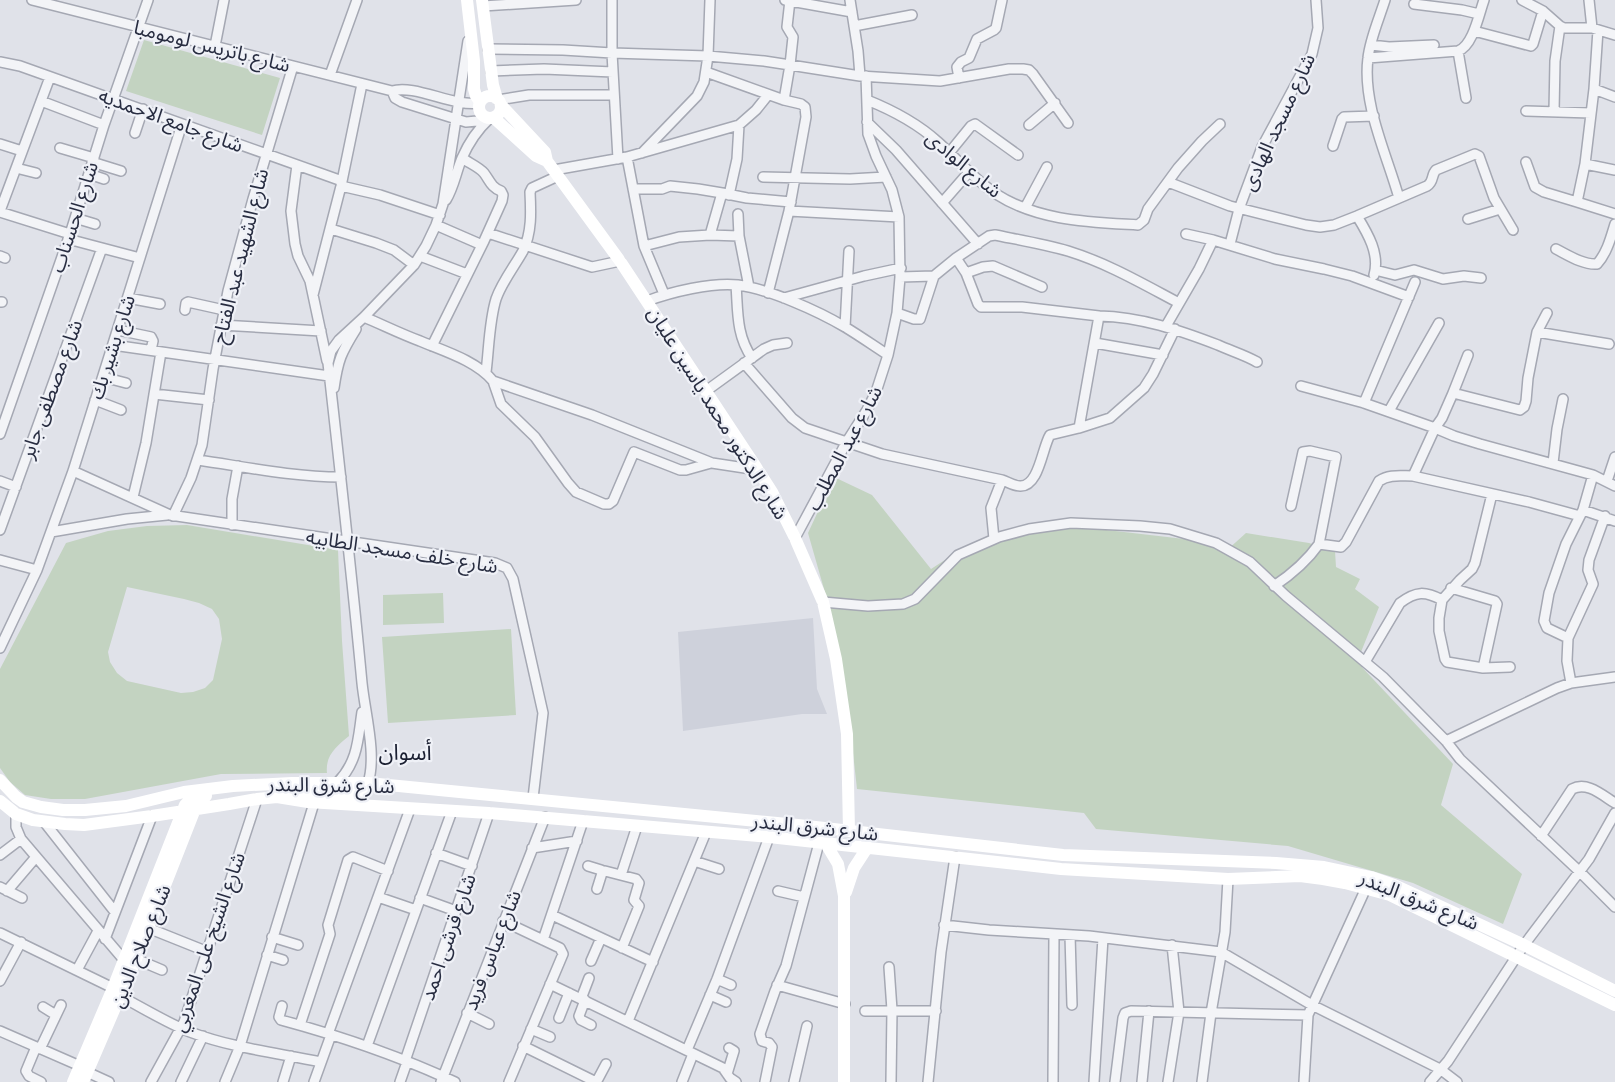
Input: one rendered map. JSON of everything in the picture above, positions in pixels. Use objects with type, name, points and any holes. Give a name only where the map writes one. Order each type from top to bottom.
[{"type":"main road","points":[[467,0],[474,61],[474,89],[479,110],[490,118],[500,112],[491,71],[482,3]]},
{"type":"main road","points":[[479,103],[488,96],[499,101]]},
{"type":"main road","name":"شارع الدكتور محمد ياسين عليان","points":[[499,101],[545,152],[553,169],[620,261],[772,492],[795,537],[823,602],[836,659],[847,735],[849,831]]},
{"type":"main road","name":"شارع الدكتور محمد ياسين عليان","points":[[490,118],[553,169]]},
{"type":"main road","name":"شارع شرق البندر","points":[[0,780],[23,802],[63,810],[126,806],[183,792],[249,785],[368,783],[798,825],[1063,855],[1300,864],[1324,867],[1371,877],[1394,885],[1524,945],[1615,991]]},
{"type":"main road","points":[[286,798],[305,792],[356,795],[364,790],[368,783]]},
{"type":"main road","points":[[188,810],[188,801],[195,797],[233,792],[249,785]]},
{"type":"main road","points":[[399,785],[395,798],[397,802],[410,809]]},
{"type":"main road","name":"شارع شرق البندر","points":[[0,803],[24,818],[45,823],[84,825],[267,797],[286,798],[314,802],[544,817],[769,837],[1061,868],[1228,879],[1300,876],[1345,883],[1390,896],[1615,1005]]},
{"type":"main road","name":"شارع صلاح الدين","points":[[130,959],[148,928],[188,810]]},
{"type":"main road","name":"شارع صلاح الدين","points":[[73,1082],[83,1073],[188,810]]},
{"type":"main road","points":[[822,843],[838,864],[844,896],[844,1082]]},
{"type":"main road","points":[[844,896],[854,868],[867,848]]},
{"type":"main road","points":[[1228,879],[1227,868],[1230,862]]},
{"type":"main road","points":[[1249,863],[1253,872],[1250,878]]},
{"type":"street","name":"شارع باتريس لومومبا","points":[[32,0],[392,91],[405,90],[468,104],[479,103]]},
{"type":"street","name":"شارع الحسناب","points":[[0,434],[148,0]]},
{"type":"street","points":[[215,46],[224,0]]},
{"type":"street","points":[[330,75],[357,0]]},
{"type":"street","points":[[482,3],[576,0]]},
{"type":"street","points":[[612,0],[614,95],[622,158],[633,189],[644,246],[664,294]]},
{"type":"street","points":[[642,153],[697,96],[701,89],[708,56],[710,0]]},
{"type":"street","points":[[784,100],[793,37],[788,27],[788,0],[852,12]]},
{"type":"street","name":"شارع عبد المطلب","points":[[795,537],[876,392],[888,355],[897,313],[901,272],[899,217],[892,190],[871,145],[867,122],[867,100],[850,0]]},
{"type":"street","points":[[959,78],[957,67],[969,58],[977,39],[996,28],[1002,0]]},
{"type":"street","name":"شارع مسجد الهادى","points":[[1230,244],[1239,208],[1262,147],[1312,54],[1318,28],[1316,0]]},
{"type":"street","points":[[1385,0],[1368,58],[1368,85],[1374,116],[1399,198]]},
{"type":"street","points":[[1368,58],[1458,51],[1466,47],[1484,0]]},
{"type":"street","points":[[1522,0],[1543,11],[1560,26],[1573,29],[1595,29],[1615,35]]},
{"type":"street","points":[[1577,202],[1585,164],[1594,89],[1595,29],[1589,0]]},
{"type":"street","points":[[1414,4],[1479,14]]},
{"type":"street","points":[[1474,31],[1531,46],[1543,11]]},
{"type":"street","points":[[854,26],[912,15]]},
{"type":"street","points":[[1554,111],[1555,61],[1560,26]]},
{"type":"street","points":[[328,363],[334,345],[414,265],[436,225],[442,204],[470,27]]},
{"type":"street","points":[[1371,45],[1389,47],[1434,45]]},
{"type":"street","points":[[488,50],[562,50],[708,56],[764,61],[863,76],[940,81],[1009,69],[1023,69],[1033,74],[1068,123]]},
{"type":"street","points":[[1458,51],[1466,98]]},
{"type":"street","name":"شارع جامع الاحمديه","points":[[0,62],[20,66],[143,109],[297,165],[341,184],[440,215]]},
{"type":"street","name":"شارع الشهيد عبد الفتاح","points":[[171,515],[198,460],[232,271],[293,66]]},
{"type":"street","points":[[491,71],[544,69],[613,72]]},
{"type":"street","points":[[706,72],[805,107],[790,206],[768,292]]},
{"type":"street","points":[[50,77],[0,211],[102,248],[140,258]]},
{"type":"street","points":[[313,295],[331,229],[363,84]]},
{"type":"street","points":[[1594,89],[1615,97]]},
{"type":"street","name":"شارع باتريس لومومبا","points":[[392,91],[395,98],[402,102],[456,119],[473,122],[490,118]]},
{"type":"street","points":[[499,101],[529,95],[614,95]]},
{"type":"street","points":[[486,372],[496,301],[525,245],[530,225],[532,188],[553,169],[622,158],[739,125],[768,95]]},
{"type":"street","name":"شارع الوادى","points":[[867,100],[895,112],[921,128],[997,195],[1025,208],[1051,216],[1089,222],[1138,225],[1144,220],[1148,209],[1167,182]]},
{"type":"street","points":[[41,101],[104,125]]},
{"type":"street","points":[[1029,125],[1055,103]]},
{"type":"street","points":[[135,133],[143,109]]},
{"type":"street","points":[[1526,111],[1591,113]]},
{"type":"street","points":[[1333,146],[1344,117],[1374,116]]},
{"type":"street","points":[[442,204],[452,190],[462,158],[474,134],[490,118]]},
{"type":"street","points":[[867,122],[896,150],[978,244]]},
{"type":"street","name":"شارع بشير بك","points":[[0,648],[37,570],[73,471],[182,124]]},
{"type":"street","points":[[949,153],[975,124],[1018,155]]},
{"type":"street","points":[[1220,124],[1202,141],[1167,182],[1239,208],[1313,226],[1334,225],[1429,185],[1436,170],[1475,154],[1479,156],[1500,209],[1513,230]]},
{"type":"street","points":[[710,235],[737,159],[739,125]]},
{"type":"street","points":[[0,144],[22,151]]},
{"type":"street","points":[[60,148],[121,171]]},
{"type":"street","points":[[432,346],[488,233],[503,195],[501,191],[494,188],[481,171],[462,158]]},
{"type":"street","points":[[1526,162],[1535,188],[1615,214]]},
{"type":"street","points":[[1585,164],[1615,170]]},
{"type":"street","points":[[297,165],[291,218],[296,250],[309,276],[328,363],[372,759],[368,783]]},
{"type":"street","points":[[1025,208],[1047,167]]},
{"type":"street","points":[[16,168],[36,173]]},
{"type":"street","points":[[942,203],[969,172]]},
{"type":"street","points":[[89,174],[104,179]]},
{"type":"street","points":[[764,177],[850,179],[886,177]]},
{"type":"street","points":[[633,189],[662,189],[676,186],[790,206],[899,217]]},
{"type":"street","points":[[1468,219],[1500,209]]},
{"type":"street","points":[[738,214],[739,236],[749,287]]},
{"type":"street","points":[[1357,216],[1374,250],[1376,260],[1371,283]]},
{"type":"street","points":[[75,218],[95,224]]},
{"type":"street","points":[[1556,249],[1595,265],[1600,261],[1613,235],[1615,224]]},
{"type":"street","points":[[436,225],[482,245]]},
{"type":"street","points":[[331,229],[394,250],[414,265]]},
{"type":"street","points":[[488,233],[592,267],[620,261]]},
{"type":"street","points":[[1186,234],[1230,244],[1275,259],[1324,268],[1409,297]]},
{"type":"street","points":[[644,246],[670,238],[710,235],[739,236]]},
{"type":"street","points":[[897,313],[920,319],[934,276],[956,258],[989,236],[995,235],[1068,251],[1122,274],[1179,303]]},
{"type":"street","points":[[735,285],[741,336],[748,360],[799,425],[882,454],[1024,486],[1031,483],[1035,477],[1050,435],[1110,418],[1144,388],[1163,355],[1179,303],[1213,240]]},
{"type":"street","name":"شارع مصطفى جابر","points":[[0,530],[102,248]]},
{"type":"street","points":[[845,327],[849,251]]},
{"type":"street","points":[[420,256],[467,274]]},
{"type":"street","points":[[956,258],[966,273],[978,304],[984,308],[1022,307],[1138,320],[1171,328],[1257,362]]},
{"type":"street","points":[[966,273],[993,266],[1042,286]]},
{"type":"street","points":[[1375,270],[1395,275],[1414,270],[1437,278],[1464,276],[1480,278]]},
{"type":"street","points":[[784,298],[864,276],[901,272],[934,276]]},
{"type":"street","points":[[1364,403],[1415,282]]},
{"type":"street","points":[[647,301],[664,294],[712,285],[749,287],[784,298],[845,327],[888,355]]},
{"type":"street","points":[[128,298],[160,304]]},
{"type":"street","points":[[185,310],[188,302],[224,310]]},
{"type":"street","points":[[1453,393],[1520,410],[1524,407],[1537,332],[1547,314]]},
{"type":"street","points":[[1080,428],[1099,316]]},
{"type":"street","points":[[364,317],[486,372],[494,381],[501,404],[535,437],[576,492],[604,504],[613,501],[620,489],[641,435]]},
{"type":"street","points":[[332,399],[340,355],[364,317]]},
{"type":"street","points":[[1389,411],[1439,323]]},
{"type":"street","points":[[221,325],[321,331]]},
{"type":"street","points":[[118,330],[151,338],[156,351],[154,394],[146,443],[133,497]]},
{"type":"street","points":[[1537,332],[1608,344]]},
{"type":"street","points":[[706,391],[768,346],[787,343]]},
{"type":"street","points":[[1095,343],[1163,355]]},
{"type":"street","points":[[113,345],[329,376]]},
{"type":"street","points":[[1413,476],[1442,418],[1468,355]]},
{"type":"street","points":[[103,377],[126,383]]},
{"type":"street","points":[[494,381],[592,415],[712,463],[758,470]]},
{"type":"street","points":[[1301,386],[1364,403],[1472,442],[1553,463],[1611,483],[1615,457]]},
{"type":"street","points":[[154,394],[209,400]]},
{"type":"street","points":[[1553,463],[1563,399]]},
{"type":"street","points":[[95,400],[121,410]]},
{"type":"street","points":[[634,452],[680,470],[712,463]]},
{"type":"street","points":[[1274,586],[1290,575],[1312,554],[1319,543],[1336,462],[1334,456],[1304,452],[1291,506]]},
{"type":"street","points":[[198,460],[310,477],[341,477]]},
{"type":"street","points":[[232,525],[232,499],[238,466]]},
{"type":"street","name":"شارع خلف مسجد الطابيه","points":[[73,471],[171,515],[502,564],[511,573],[543,713],[533,798]]},
{"type":"street","points":[[1319,543],[1341,547],[1346,542],[1379,481],[1395,475],[1413,476],[1605,516],[1615,521]]},
{"type":"street","points":[[1568,638],[1547,628],[1544,621],[1556,569],[1582,513],[1593,475]]},
{"type":"street","points":[[994,539],[991,508],[1002,480]]},
{"type":"street","points":[[0,481],[16,487]]},
{"type":"street","points":[[1492,494],[1475,562],[1468,574],[1451,588],[1442,600],[1439,631],[1445,659],[1452,663],[1483,668],[1510,667]]},
{"type":"street","points":[[51,532],[171,515]]},
{"type":"street","points":[[1571,683],[1567,661],[1568,638],[1593,584],[1588,570],[1589,560],[1605,516]]},
{"type":"street","points":[[823,602],[868,606],[903,604],[915,599],[958,555],[994,539],[1029,529],[1071,523],[1140,526],[1170,529],[1216,543],[1250,562],[1274,586],[1383,677],[1446,741],[1460,759],[1615,908]]},
{"type":"street","points":[[0,560],[37,570]]},
{"type":"street","points":[[1451,588],[1497,604],[1483,668]]},
{"type":"street","points":[[1365,662],[1400,603],[1407,598],[1425,593],[1442,600]]},
{"type":"street","points":[[1446,741],[1557,688],[1571,683],[1615,677]]},
{"type":"street","points":[[337,783],[347,771],[355,753],[364,700]]},
{"type":"street","points":[[1541,836],[1572,789],[1579,785],[1615,803]]},
{"type":"street","name":"شارع الشيخ على المغربي","points":[[151,1082],[181,1028],[257,799]]},
{"type":"street","points":[[225,1082],[240,1046],[314,802]]},
{"type":"street","points":[[314,1082],[410,809]]},
{"type":"street","points":[[367,1046],[452,811]]},
{"type":"street","name":"شارع قرشى احمد","points":[[400,1082],[489,813]]},
{"type":"street","points":[[16,814],[16,827],[21,839],[105,939],[130,959],[162,970]]},
{"type":"street","points":[[105,939],[152,816]]},
{"type":"street","name":"شارع عباس فريد","points":[[442,1079],[544,817]]},
{"type":"street","points":[[1430,1082],[1448,1061],[1524,945],[1580,872],[1614,818]]},
{"type":"street","points":[[543,940],[583,821]]},
{"type":"street","points":[[45,823],[116,912]]},
{"type":"street","points":[[621,875],[637,826]]},
{"type":"street","points":[[628,1021],[706,832]]},
{"type":"street","points":[[682,1082],[710,995],[769,837]]},
{"type":"street","points":[[0,855],[21,839]]},
{"type":"street","points":[[532,848],[577,842]]},
{"type":"street","points":[[765,1082],[772,1047],[760,1037],[777,985],[786,966],[804,897],[822,843]]},
{"type":"street","points":[[436,853],[472,866]]},
{"type":"street","points":[[22,898],[2,889],[36,857]]},
{"type":"street","points":[[300,1025],[330,934],[328,925],[348,861],[353,857],[388,871]]},
{"type":"street","points":[[928,1082],[944,925],[955,857]]},
{"type":"street","points":[[694,861],[719,869]]},
{"type":"street","points":[[588,866],[603,872],[607,871],[636,879],[639,883],[633,900],[639,906],[622,948]]},
{"type":"street","points":[[597,889],[603,872]]},
{"type":"street","points":[[1202,1082],[1225,932],[1228,879]]},
{"type":"street","points":[[1304,1082],[1310,1010],[1366,888]]},
{"type":"street","points":[[778,891],[804,897]]},
{"type":"street","points":[[378,897],[416,910]]},
{"type":"street","points":[[420,898],[456,911]]},
{"type":"street","points":[[552,915],[653,963]]},
{"type":"street","points":[[503,921],[560,948],[563,954],[508,1082]]},
{"type":"street","points":[[944,925],[1103,938],[1221,952],[1310,1010],[1362,1029],[1440,1069],[1457,1082]]},
{"type":"street","points":[[148,928],[208,952]]},
{"type":"street","points":[[77,970],[98,931]]},
{"type":"street","points":[[0,933],[77,970],[181,1028],[240,1046],[321,1062]]},
{"type":"street","points":[[202,934],[212,938]]},
{"type":"street","points":[[1053,1082],[1054,934]]},
{"type":"street","points":[[1071,935],[1072,1005]]},
{"type":"street","points":[[272,937],[298,945]]},
{"type":"street","points":[[591,960],[601,938]]},
{"type":"street","points":[[1094,1082],[1103,938]]},
{"type":"street","points":[[0,981],[21,942]]},
{"type":"street","points":[[1168,1082],[1179,1012],[1172,945]]},
{"type":"street","points":[[267,955],[283,960]]},
{"type":"street","points":[[889,967],[892,1010],[891,1082]]},
{"type":"street","points":[[589,978],[579,1016],[581,1020],[591,1024]]},
{"type":"street","points":[[717,979],[731,985]]},
{"type":"street","points":[[550,984],[723,1068],[730,1079]]},
{"type":"street","points":[[777,985],[845,1004]]},
{"type":"street","points":[[559,1018],[569,993]]},
{"type":"street","points":[[710,995],[726,1002]]},
{"type":"street","points":[[41,1082],[29,1076],[26,1071],[61,1005]]},
{"type":"street","points":[[282,1006],[280,1019],[367,1046],[406,1061],[442,1079],[455,1082]]},
{"type":"street","points":[[43,1007],[56,1015]]},
{"type":"street","points":[[1115,1082],[1125,1013],[1131,1011],[1211,1013],[1310,1010]]},
{"type":"street","points":[[865,1011],[936,1011]]},
{"type":"street","points":[[1142,1082],[1149,1011]]},
{"type":"street","points":[[467,1014],[489,1024]]},
{"type":"street","points":[[794,1082],[807,1026]]},
{"type":"street","points":[[531,1029],[550,1037]]},
{"type":"street","points":[[0,1031],[38,1048],[83,1073],[109,1082]]},
{"type":"street","points":[[181,1082],[204,1036]]},
{"type":"street","points":[[524,1046],[578,1078],[591,1081],[598,1079],[606,1064]]},
{"type":"street","points":[[729,1048],[734,1051],[730,1079]]},
{"type":"street","points":[[283,1082],[291,1056]]},
{"type":"shaded area","points":[[813,618],[817,689],[827,714],[802,714],[683,731],[678,632]]},
{"type":"green space","points":[[144,40],[280,78],[262,135],[126,91]]},
{"type":"green space","points":[[834,477],[872,495],[931,569],[951,556],[1045,526],[1098,529],[1193,540],[1226,551],[1246,533],[1309,543],[1335,551],[1336,567],[1360,579],[1355,589],[1379,607],[1357,662],[1453,764],[1441,805],[1522,874],[1503,924],[1413,883],[1288,846],[1096,829],[1084,813],[857,789],[846,690],[826,596],[808,533]]},
{"type":"green space","points":[[187,525],[338,550],[349,736],[336,747],[330,756],[327,773],[221,774],[85,799],[51,799],[25,795],[10,782],[0,768],[0,669],[66,543],[108,531],[147,526]],"holes":[[[127,587],[184,599],[212,609],[219,619],[222,639],[213,680],[205,688],[181,693],[127,681],[117,673],[110,662],[108,652]]]},
{"type":"green space","points":[[443,593],[444,623],[383,625],[383,595]]},
{"type":"green space","points":[[511,629],[516,715],[388,723],[382,637]]},
{"type":"district","name":"أسوان","points":[[405,752]]}]
